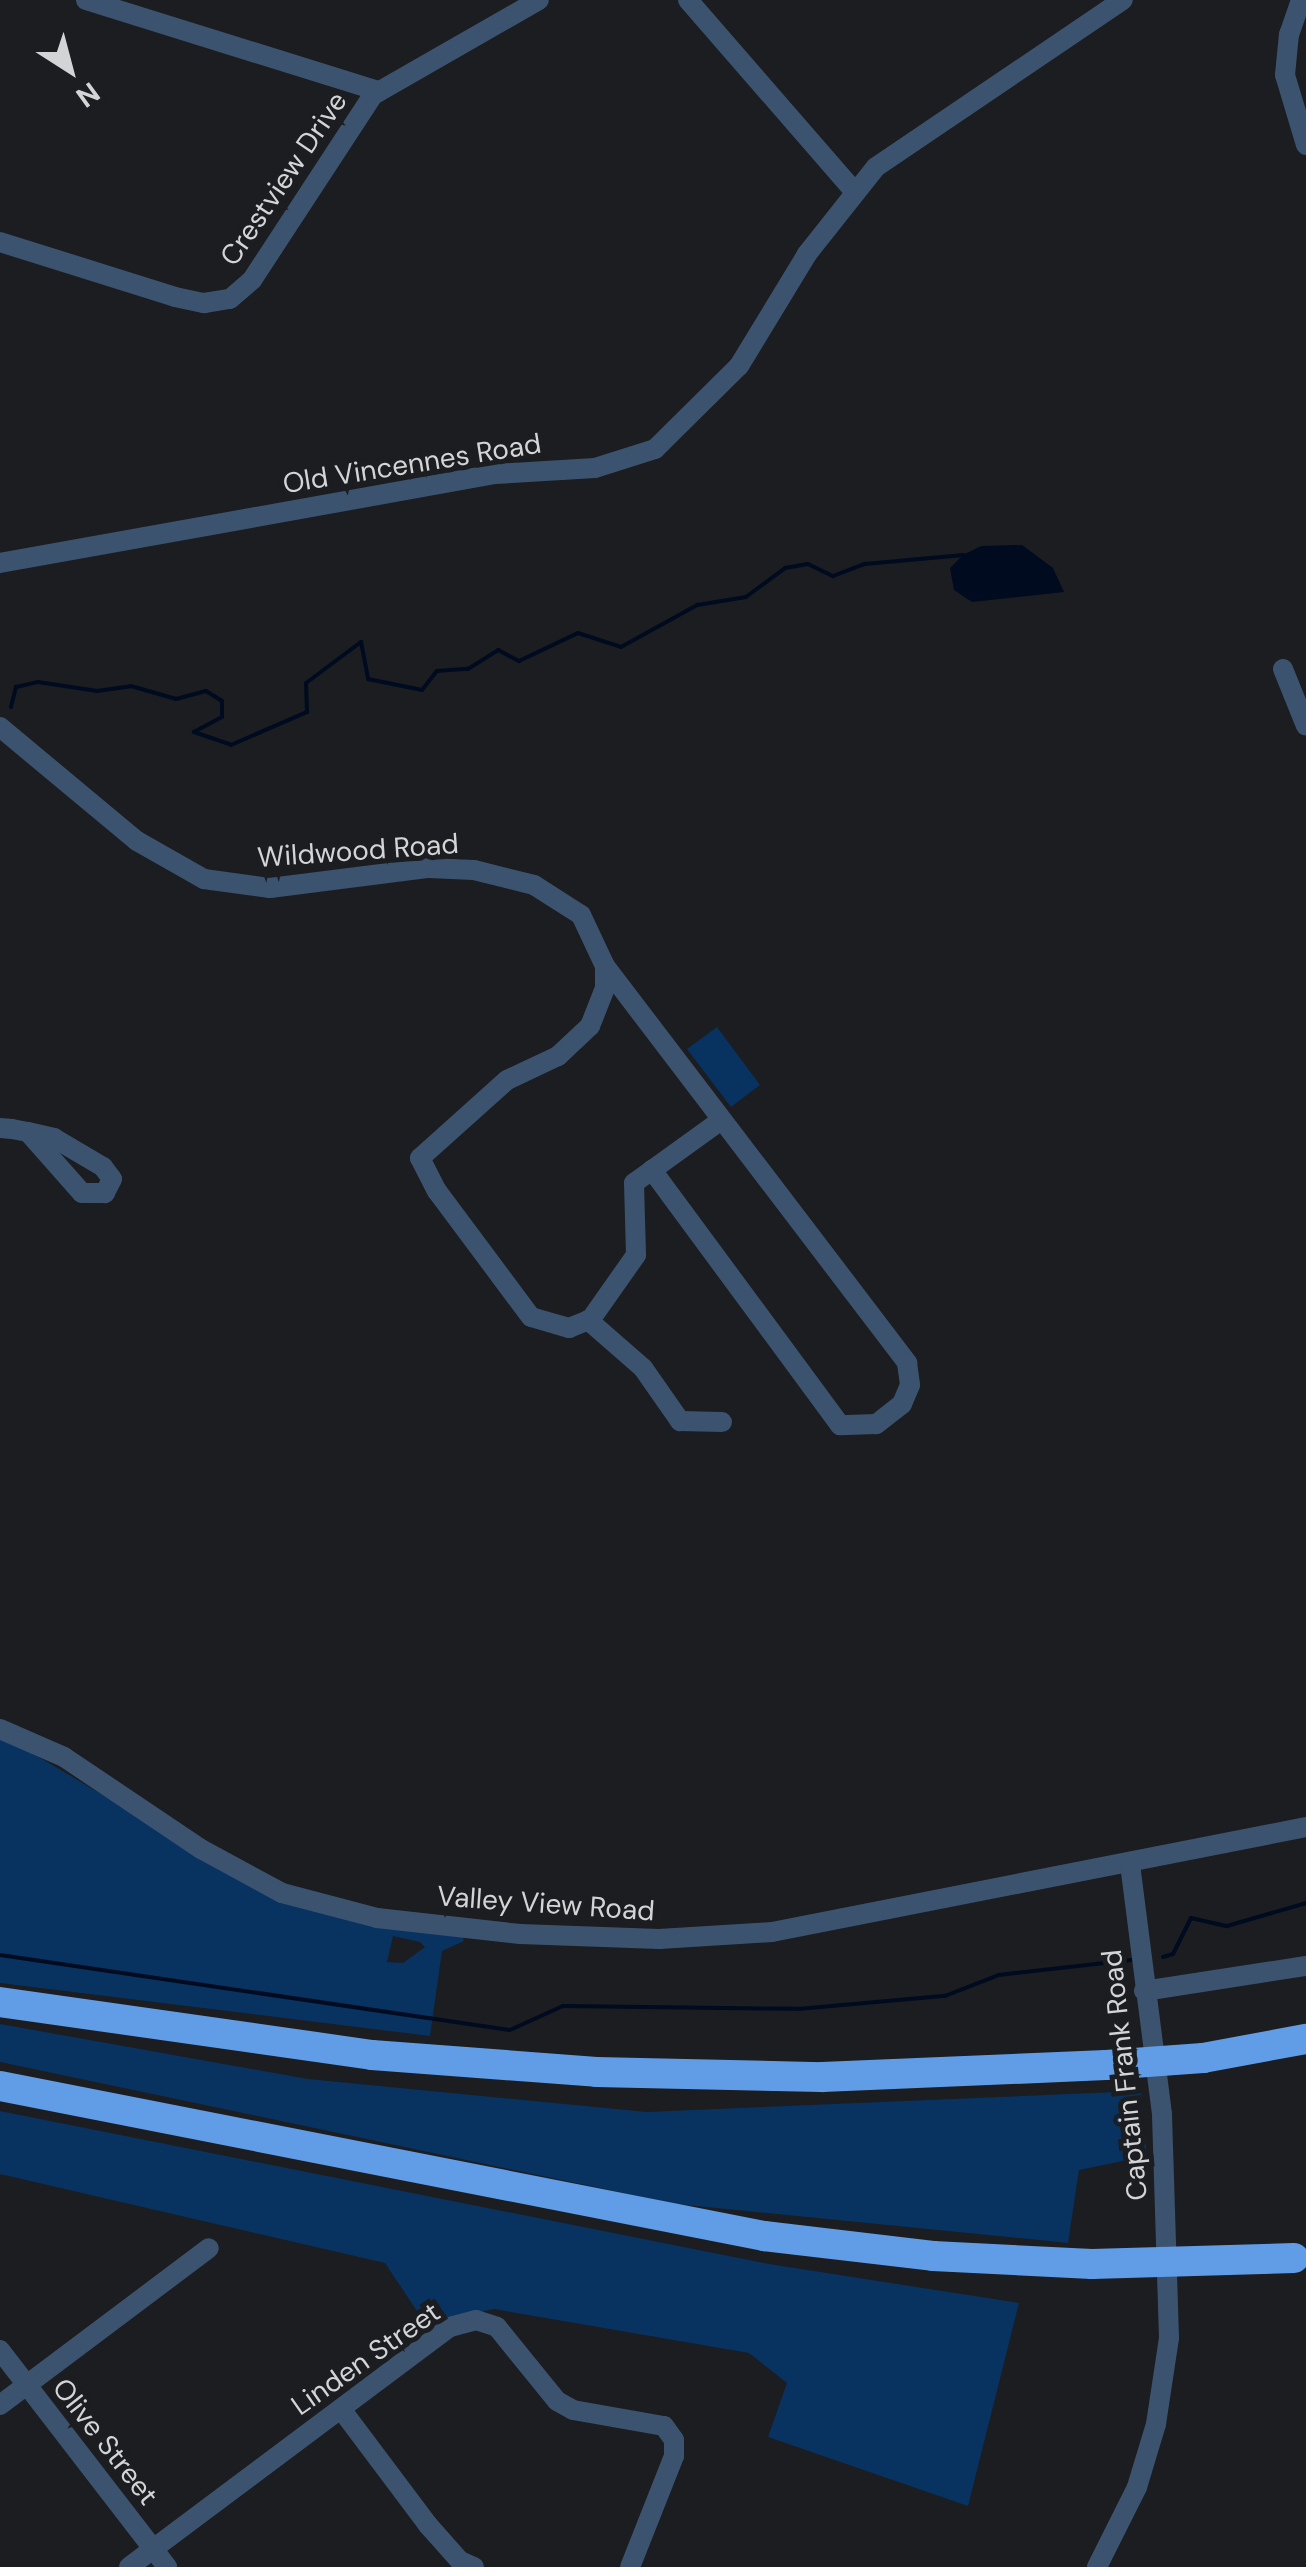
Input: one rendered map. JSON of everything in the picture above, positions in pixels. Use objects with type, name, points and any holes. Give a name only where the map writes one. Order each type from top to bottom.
[{"type":"highway","points":[[0,2002],[354,2053],[596,2072],[822,2077],[1106,2065],[1306,2050]]},
{"type":"highway","points":[[1203,2058],[1306,2039]]},
{"type":"highway","points":[[0,2086],[764,2236],[934,2256],[1132,2266],[1300,2264]]},
{"type":"street","points":[[86,0],[379,91]]},
{"type":"street","name":"Crestview Drive","points":[[0,242],[189,300],[230,298],[252,280],[348,126],[379,91],[539,0]]},
{"type":"street","points":[[688,0],[853,190]]},
{"type":"street","name":"Old Vincennes Road","points":[[0,563],[495,474],[595,468],[636,458],[689,422],[739,366],[853,190],[900,150],[1123,0]]},
{"type":"street","points":[[1302,0],[1288,34],[1285,74],[1306,145]]},
{"type":"street","points":[[1283,669],[1306,726]]},
{"type":"street","name":"Wildwood Road","points":[[0,727],[137,841],[204,878],[270,888],[430,868],[496,874],[568,903],[592,928],[605,966],[906,1363],[908,1396],[876,1424],[852,1430],[832,1417],[652,1170]]},
{"type":"street","points":[[605,966],[605,988],[590,1026],[544,1063],[501,1085],[430,1144],[420,1164],[532,1317],[558,1328],[588,1320],[636,1255],[634,1183],[720,1121]]},
{"type":"street","points":[[0,1128],[28,1132]]},
{"type":"street","points":[[588,1320],[643,1368],[680,1421],[722,1422]]},
{"type":"street","name":"Valley View Road","points":[[0,1729],[64,1757],[262,1883],[401,1921],[589,1937],[742,1934],[863,1918],[1130,1862]]},
{"type":"street","points":[[1130,1862],[1306,1828]]},
{"type":"street","name":"Captain Frank Road","points":[[1097,2567],[1138,2487],[1156,2424],[1169,2338],[1162,2114],[1130,1862]]},
{"type":"street","points":[[1144,1990],[1306,1966]]},
{"type":"street","points":[[0,2405],[209,2248]]},
{"type":"street","name":"Linden Street","points":[[128,2567],[450,2328],[476,2320],[498,2327],[558,2401],[573,2410],[664,2426],[674,2440],[674,2456],[630,2567]]},
{"type":"street","name":"Olive Street","points":[[0,2350],[167,2567]]},
{"type":"street","points":[[341,2409],[428,2525],[460,2561],[474,2567]]},
{"type":"shaded area","points":[[1022,545],[1053,568],[1064,592],[972,602],[954,590],[950,568],[963,555],[981,546]]},
{"type":"shaded area","points":[[717,1027],[760,1085],[731,1107],[687,1049]]},
{"type":"shaded area","points":[[0,1734],[246,1880],[462,1935],[464,1941],[442,1951],[430,2036],[0,1983]],"holes":[[[393,1936],[420,1942],[425,1947],[403,1963],[387,1962]]]},
{"type":"shaded area","points":[[0,2024],[308,2079],[647,2112],[1141,2091],[1147,2156],[1079,2170],[1068,2243],[676,2204],[0,2062]]},
{"type":"shaded area","points":[[0,2111],[769,2264],[1019,2303],[968,2506],[768,2437],[787,2383],[749,2353],[494,2309],[425,2323],[385,2263],[0,2174]]},
{"type":"waterway","points":[[11,707],[16,687],[38,682],[97,691],[131,686],[176,699],[206,691],[222,701],[222,717],[194,732],[231,745],[307,712],[306,683],[361,642],[368,679],[422,690],[437,671],[468,669],[498,650],[519,661],[578,633],[621,647],[697,605],[746,597],[785,568],[808,564],[833,576],[865,564],[964,555]]},
{"type":"waterway","points":[[1163,1957],[1173,1954],[1191,1918],[1227,1926],[1306,1903]]},
{"type":"waterway","points":[[0,1955],[510,2030],[563,2006],[798,2009],[945,1996],[999,1975],[1131,1960]]}]
